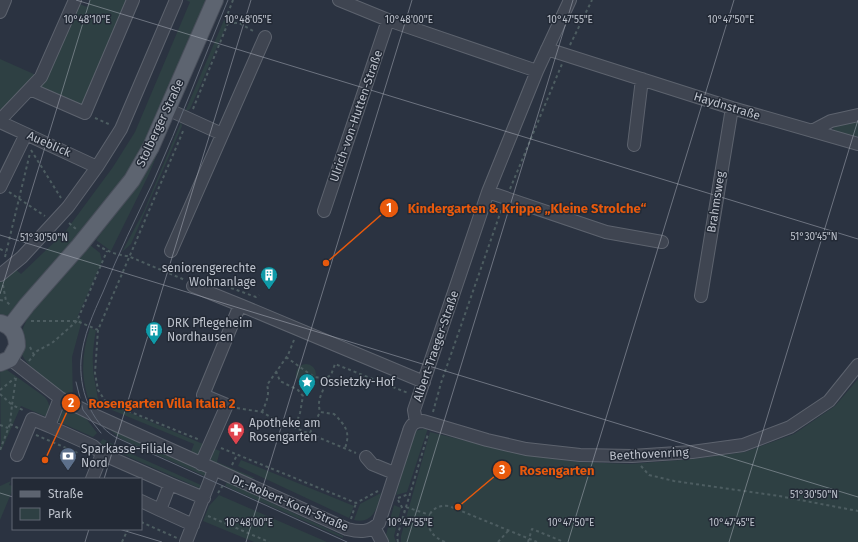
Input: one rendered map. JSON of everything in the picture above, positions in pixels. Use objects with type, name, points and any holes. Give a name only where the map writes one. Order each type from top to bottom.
[{"type":"main road","name":"Stolberger Straße","points":[[5,325],[27,305],[79,246],[132,180],[151,147],[214,0]]},
{"type":"main road","points":[[5,325],[17,339],[15,353],[5,361]]},
{"type":"street","points":[[0,12],[5,0]]},
{"type":"street","points":[[1,120],[41,77],[75,0]]},
{"type":"street","points":[[30,89],[85,113],[133,0]]},
{"type":"street","points":[[1,274],[22,257],[68,207],[121,129],[176,0]]},
{"type":"street","points":[[339,0],[388,20],[537,71]]},
{"type":"street","name":"Albert-Traeger-Straße","points":[[372,542],[374,527],[379,523],[393,496],[394,473],[411,425],[416,422],[414,410],[488,192],[537,71],[570,0]]},
{"type":"street","name":"Ulrich-von-Hutten-Straße","points":[[324,211],[388,20]]},
{"type":"street","points":[[171,251],[265,37]]},
{"type":"street","name":"Haydnstraße","points":[[547,49],[732,108],[858,144]]},
{"type":"street","points":[[634,145],[642,79]]},
{"type":"street","name":"Brahmsweg","points":[[701,296],[732,108]]},
{"type":"street","points":[[167,109],[222,134]]},
{"type":"street","points":[[812,131],[831,121],[858,115]]},
{"type":"street","name":"Aueblick","points":[[1,120],[26,134],[97,166]]},
{"type":"street","points":[[0,187],[26,134]]},
{"type":"street","points":[[488,192],[606,232],[662,242]]},
{"type":"street","points":[[193,286],[424,382]]},
{"type":"street","points":[[201,464],[227,405],[203,395],[240,306]]},
{"type":"street","name":"Dr.-Robert-Koch-Straße","points":[[5,361],[19,373],[60,398],[214,470],[347,529],[362,532],[374,527]]},
{"type":"street","name":"Beethovenring","points":[[416,422],[423,421],[487,440],[526,449],[580,455],[632,456],[692,452],[743,445],[790,427],[829,400],[858,365]]},
{"type":"street","points":[[49,426],[60,398]]},
{"type":"street","points":[[17,454],[32,419],[93,446],[102,454],[204,498]]},
{"type":"street","points":[[92,478],[102,454]]},
{"type":"street","points":[[366,457],[372,464],[394,473]]},
{"type":"street","points":[[186,542],[214,470]]},
{"type":"street","points":[[160,510],[170,484]]},
{"type":"street","points":[[142,501],[193,525]]},
{"type":"street","points":[[374,527],[382,542]]},
{"type":"path","points":[[106,420],[106,402],[98,390],[95,373],[98,330],[128,256],[189,119],[228,23],[228,12],[233,0]]},
{"type":"path","points":[[398,542],[397,537],[431,423],[441,383],[506,198],[566,55],[592,0]]},
{"type":"path","points":[[228,23],[239,23],[265,37]]},
{"type":"path","points":[[94,118],[115,127]]},
{"type":"path","points":[[26,134],[31,150],[68,207]]},
{"type":"path","points":[[1,274],[31,150]]},
{"type":"path","points":[[0,187],[49,219]]},
{"type":"path","points":[[0,249],[6,252]]},
{"type":"path","points":[[0,390],[19,373],[37,351],[52,343],[77,321],[107,251]]},
{"type":"path","points":[[128,256],[191,282],[193,286]]},
{"type":"path","points":[[229,288],[256,297],[259,295]]},
{"type":"path","points":[[0,300],[6,301]]},
{"type":"path","points":[[77,321],[98,330]]},
{"type":"path","points":[[262,412],[267,400],[267,385],[286,357],[298,330]]},
{"type":"path","points":[[286,357],[314,377],[326,378],[331,375],[335,364],[419,397]]},
{"type":"path","points":[[276,372],[280,381],[298,390],[303,396],[300,413],[295,427]]},
{"type":"path","points":[[0,450],[10,424],[12,405],[19,373]]},
{"type":"path","points":[[310,433],[320,412],[318,397],[326,385],[326,378]]},
{"type":"path","points":[[0,394],[12,405]]},
{"type":"path","points":[[106,402],[356,503],[379,490],[393,496],[410,494]]},
{"type":"path","points":[[227,405],[262,412],[366,457]]},
{"type":"path","points":[[320,412],[334,414],[347,430],[349,439],[346,448]]},
{"type":"path","points":[[10,424],[84,455]]},
{"type":"path","points":[[0,425],[8,428]]},
{"type":"path","points":[[632,456],[649,476],[779,496],[858,511]]},
{"type":"path","points":[[445,542],[431,535],[428,528],[430,515],[435,508],[441,505],[449,506],[537,542]]},
{"type":"path","points":[[406,507],[430,515]]},
{"type":"path","points":[[198,512],[269,542]]},
{"type":"path","points":[[142,522],[186,542]]},
{"type":"path","points":[[528,542],[532,529],[564,542]]},
{"type":"path","points":[[122,542],[128,530]]},
{"type":"path","points":[[498,542],[509,530]]},
{"type":"green space","points":[[90,0],[139,0],[90,112],[34,88],[77,3],[87,7]]},
{"type":"green space","points":[[186,0],[210,0],[136,166],[20,305],[8,315],[0,317],[0,281],[15,269],[21,274],[65,232],[113,167],[135,132],[190,2]]},
{"type":"green space","points":[[224,20],[226,22],[226,26],[190,109],[185,112]]},
{"type":"green space","points":[[0,59],[36,75],[4,111],[0,109]]},
{"type":"green space","points":[[172,118],[149,174],[111,251],[96,240],[133,189]]},
{"type":"green space","points":[[858,119],[858,141],[832,133],[835,123]]},
{"type":"green space","points":[[181,122],[182,126],[131,244],[122,252],[144,211]]},
{"type":"green space","points":[[90,245],[100,253],[102,261],[77,318],[82,320],[72,357],[73,399],[36,372],[29,365],[21,352],[20,339],[25,324],[33,309],[44,294]]},
{"type":"green space","points":[[90,328],[96,330],[93,348],[93,361],[98,411],[92,408],[88,398],[85,388],[83,368],[85,349]]},
{"type":"green space","points":[[306,364],[313,367],[316,374],[313,381],[306,384],[299,381],[296,374],[299,367]]},
{"type":"green space","points":[[0,368],[7,370],[45,397],[49,404],[47,417],[21,406],[1,451]]},
{"type":"green space","points":[[858,379],[858,542],[401,542],[401,536],[430,432],[524,455],[578,462],[630,464],[693,459],[745,452],[794,434],[835,406]]},
{"type":"green space","points":[[114,406],[203,444],[198,457],[190,454],[194,444],[112,410]]},
{"type":"green space","points":[[64,409],[85,417],[97,433],[93,437],[57,421],[60,411]]},
{"type":"green space","points":[[108,428],[206,473],[207,477],[121,439]]},
{"type":"green space","points":[[428,428],[407,492],[396,495],[414,431]]},
{"type":"green space","points":[[103,439],[134,455],[203,486],[199,488],[102,445],[100,442]]},
{"type":"green space","points":[[213,448],[220,451],[217,462],[255,478],[242,478],[207,461]]},
{"type":"green space","points":[[241,460],[354,506],[349,518],[238,466]]},
{"type":"green space","points":[[11,481],[9,485],[12,486],[12,491],[0,520],[0,486]]},
{"type":"green space","points":[[227,482],[343,536],[343,538],[225,486]]},
{"type":"green space","points":[[381,493],[376,510],[370,517],[366,520],[354,520],[360,504]]},
{"type":"green space","points":[[219,495],[327,542],[254,542],[203,521],[209,506]]},
{"type":"green space","points":[[394,505],[401,508],[394,536],[396,542],[389,542],[386,535]]},
{"type":"tram line","points":[[228,0],[163,159],[127,236],[89,325],[81,360],[84,393],[99,423],[106,431],[115,437],[347,542]]},
{"type":"tram line","points":[[76,382],[83,410],[101,433]]},
{"type":"place","name":"Kindergarten & Krippe „Kleine Strolche“","points":[[326,263]]},
{"type":"place","name":"seniorengerechte Wohnanlage","points":[[269,290]]},
{"type":"place","name":"DRK Pflegeheim Nordhausen","points":[[154,345]]},
{"type":"place","name":"Ossietzky-Hof","points":[[307,397]]},
{"type":"place","name":"Apotheke am Rosengarten","points":[[236,445]]},
{"type":"place","name":"Rosengarten Villa Italia 2","points":[[45,460]]},
{"type":"place","name":"Sparkasse-Filiale Nord","points":[[68,471]]},
{"type":"place","name":"Rosengarten","points":[[458,507]]}]
